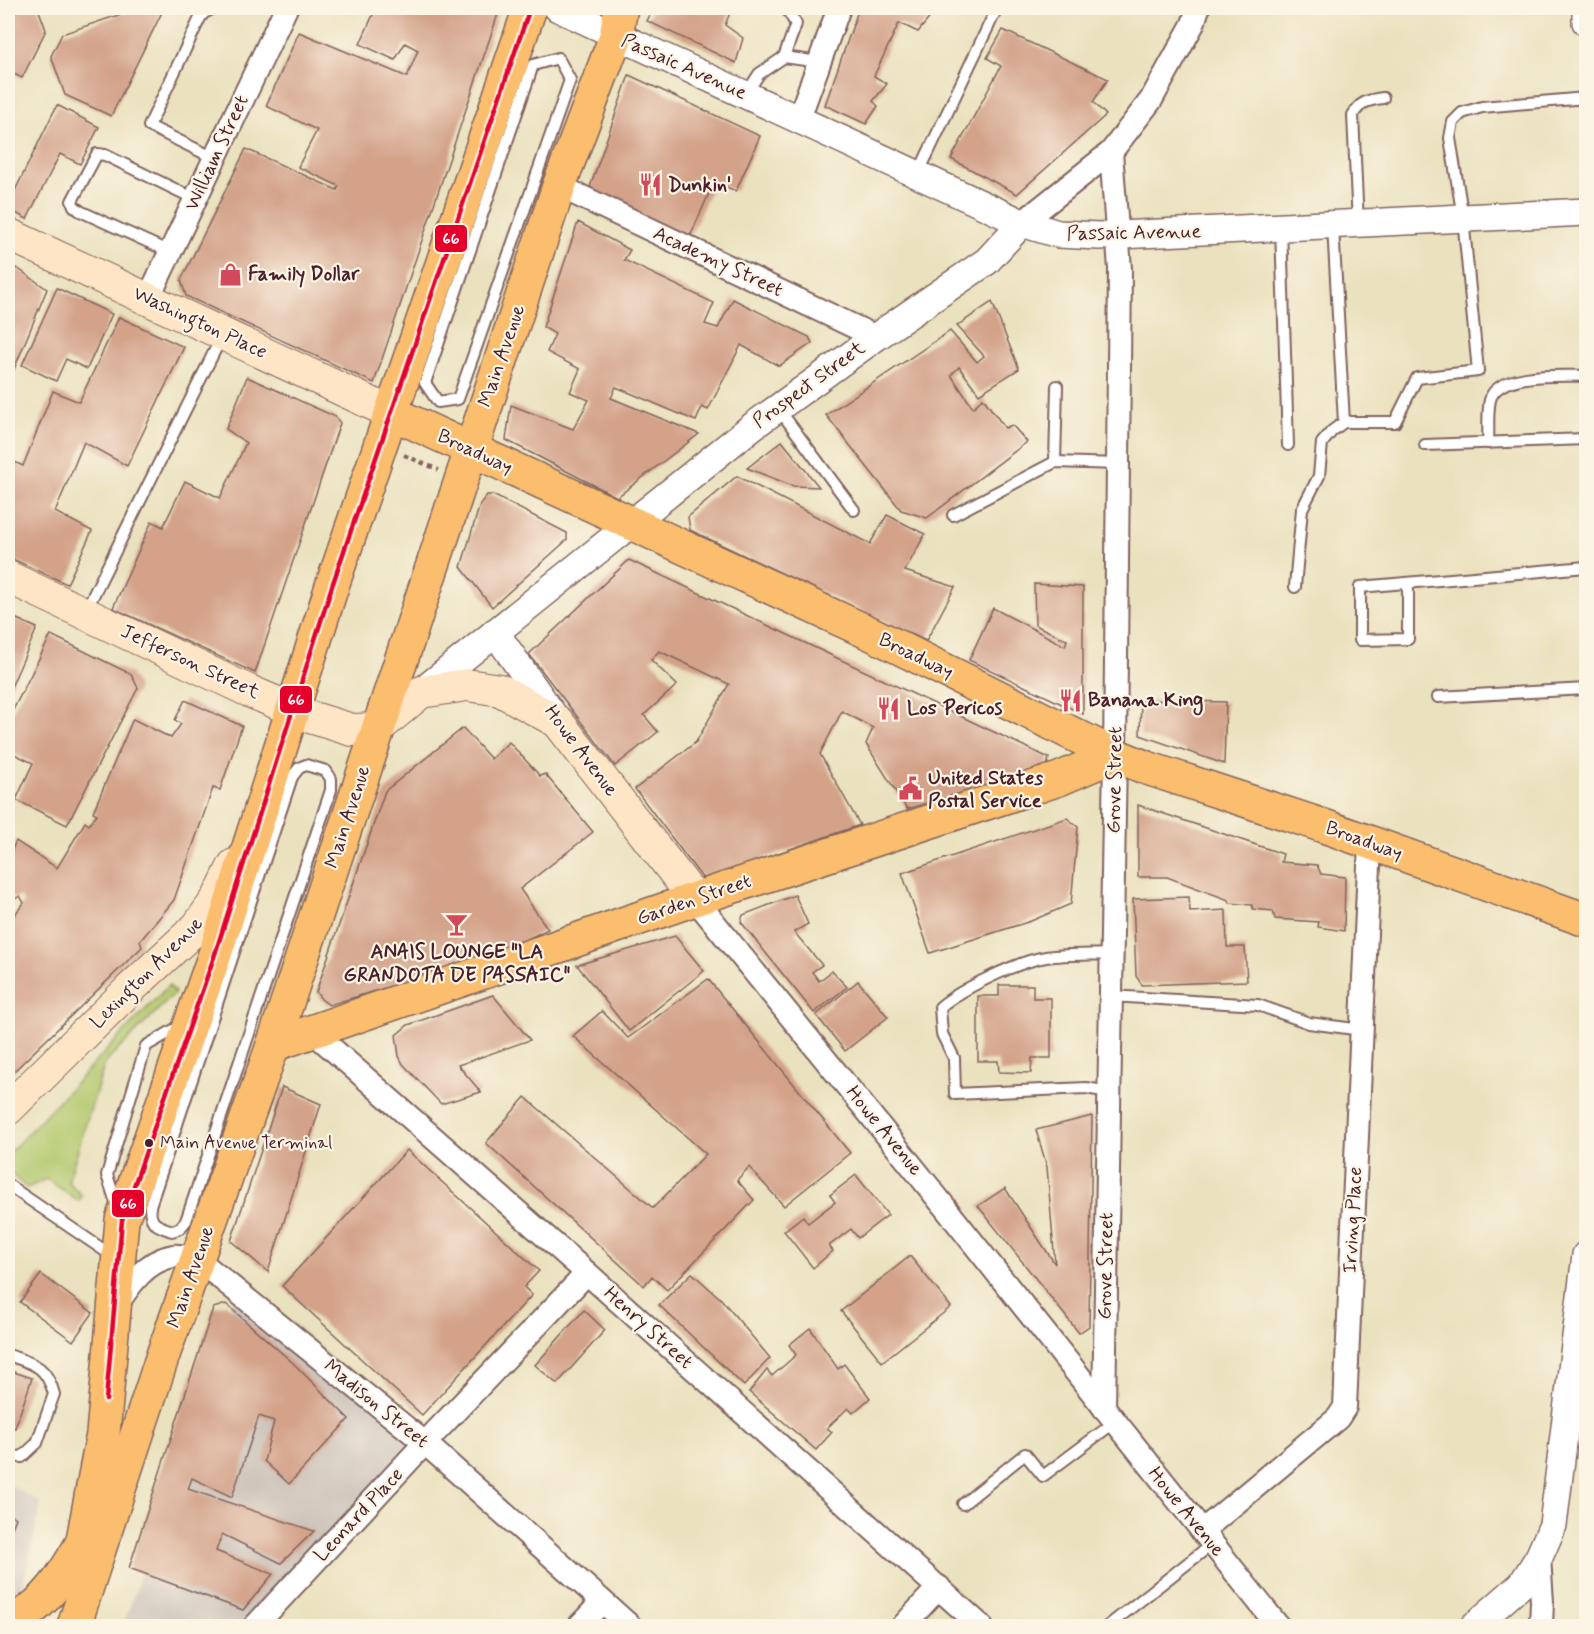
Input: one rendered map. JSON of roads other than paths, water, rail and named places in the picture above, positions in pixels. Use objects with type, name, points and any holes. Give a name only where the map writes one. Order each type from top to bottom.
[{"type":"main road","points":[[65,1626],[84,1540],[103,1434],[122,1220],[179,1089],[192,1019],[271,798],[293,709],[332,586],[392,413],[423,355],[517,80],[530,8]]},
{"type":"main road","name":"Main Avenue","points":[[74,1626],[197,1259],[260,1042],[337,812],[377,729],[470,450],[480,376],[559,186],[576,103],[618,22]]},
{"type":"main road","name":"Washington Place","points":[[8,234],[392,413]]},
{"type":"main road","name":"Broadway","points":[[392,413],[872,634],[1115,755],[1587,920]]},
{"type":"main road","name":"Jefferson Street","points":[[8,577],[293,709],[352,730],[377,729]]},
{"type":"main road","points":[[421,692],[467,685],[500,690],[558,722]]},
{"type":"main road","name":"Prospect Street","points":[[377,729],[421,692]]},
{"type":"main road","name":"Howe Avenue","points":[[558,722],[695,899]]},
{"type":"main road","name":"Garden Street","points":[[260,1042],[313,1032],[695,899],[1059,779],[1115,755]]},
{"type":"main road","name":"Lexington Avenue","points":[[8,1110],[129,990],[197,927],[218,898],[271,798]]},
{"type":"main road","points":[[8,1621],[28,1613],[44,1598],[63,1575],[84,1540]]},
{"type":"street","name":"William Street","points":[[148,299],[286,8]]},
{"type":"street","name":"Passaic Avenue","points":[[558,8],[618,22],[746,94],[1022,223],[1058,234],[1116,236],[1587,212]]},
{"type":"street","points":[[799,118],[839,8]]},
{"type":"street","name":"Prospect Street","points":[[421,692],[777,408],[987,261],[1022,223],[1111,152],[1150,100],[1193,24],[1198,8]]},
{"type":"street","points":[[1586,9],[1587,22]]},
{"type":"street","name":"Grove Street","points":[[1110,1415],[1109,1092],[1120,269],[1111,152]]},
{"type":"street","name":"Academy Street","points":[[559,186],[876,337]]},
{"type":"street","name":"Howe Avenue","points":[[495,632],[558,722]]},
{"type":"street","name":"Irving Place","points":[[1207,1537],[1338,1418],[1345,1407],[1370,843]]},
{"type":"street","name":"Howe Avenue","points":[[695,899],[902,1153],[1278,1626]]},
{"type":"street","name":"Henry Street","points":[[313,1032],[587,1273],[981,1626]]},
{"type":"street","points":[[1474,1626],[1522,1584],[1539,1557],[1553,1525],[1577,1416],[1587,1255]]},
{"type":"street","points":[[113,1310],[132,1282],[151,1264],[174,1256],[197,1259]]},
{"type":"street","name":"Madison Street","points":[[197,1259],[425,1443],[630,1626]]},
{"type":"street","name":"Leonard Place","points":[[255,1626],[587,1273]]},
{"type":"street","points":[[1539,1557],[1542,1602],[1540,1626]]},
{"type":"street","points":[[903,1626],[939,1587]]},
{"type":"street","points":[[579,1626],[602,1602]]},
{"type":"lane","points":[[214,8],[207,10],[200,18],[149,126],[214,158]]},
{"type":"lane","points":[[746,94],[759,74],[784,57],[796,24],[786,8]]},
{"type":"lane","points":[[918,174],[997,8]]},
{"type":"lane","points":[[784,57],[819,62]]},
{"type":"lane","points":[[423,355],[425,383],[438,402],[458,399],[480,376],[576,103],[570,80],[558,58],[533,65],[517,80]]},
{"type":"lane","points":[[1344,422],[1345,225],[1353,115],[1362,103],[1370,99],[1383,98]]},
{"type":"lane","points":[[1295,587],[1302,509],[1319,476],[1322,443],[1332,431],[1344,422],[1395,422],[1417,378],[1478,371],[1463,218],[1450,138],[1453,122],[1462,113],[1482,107],[1587,98]]},
{"type":"lane","points":[[170,252],[80,211],[72,201],[97,154],[105,155],[195,199]]},
{"type":"lane","points":[[1281,228],[1288,445]]},
{"type":"lane","points":[[84,613],[223,334]]},
{"type":"lane","points":[[1488,443],[1490,398],[1506,383],[1521,378],[1555,375],[1587,376]]},
{"type":"lane","points":[[1055,462],[1057,386]]},
{"type":"lane","points":[[777,408],[854,510]]},
{"type":"lane","points":[[1425,445],[1587,439]]},
{"type":"lane","points":[[953,515],[1055,462],[1118,464]]},
{"type":"lane","points":[[1408,583],[1408,639],[1360,640],[1360,587],[1587,567]]},
{"type":"lane","points":[[1438,697],[1587,688]]},
{"type":"lane","points":[[260,1042],[186,1221],[180,1228],[172,1231],[154,1224],[150,1217],[150,1206],[179,1089],[271,798],[299,768],[306,765],[326,771],[331,778],[331,790],[337,812]]},
{"type":"lane","points":[[1109,1092],[1086,1088],[955,1095],[954,1058],[942,1034],[940,1007],[949,999],[997,974],[1045,957],[1112,954]]},
{"type":"lane","points":[[1111,996],[1258,1005],[1309,1023],[1362,1030]]},
{"type":"lane","points":[[122,1220],[106,1175],[146,1046],[192,1019]]},
{"type":"lane","points":[[8,1185],[119,1260]]},
{"type":"lane","points":[[8,1355],[39,1366],[46,1373],[54,1394],[37,1443],[22,1457],[8,1456]]},
{"type":"lane","points":[[963,1504],[1025,1454],[1043,1476],[1110,1415]]},
{"type":"lane","points":[[1108,1626],[1207,1537]]},
{"type":"place","name":"Dunkin'","points":[[650,185]]},
{"type":"place","name":"Family Dollar","points":[[230,274]]},
{"type":"place","name":"Banana King","points":[[1070,700]]},
{"type":"place","name":"Los Pericos","points":[[889,708]]},
{"type":"place","name":"United States Postal Service","points":[[910,789]]},
{"type":"place","name":"ANAIS LOUNGE \"LA GRANDOTA DE PASSAIC\"","points":[[457,925]]},
{"type":"place","name":"Main Avenue Terminal","points":[[149,1143]]}]
